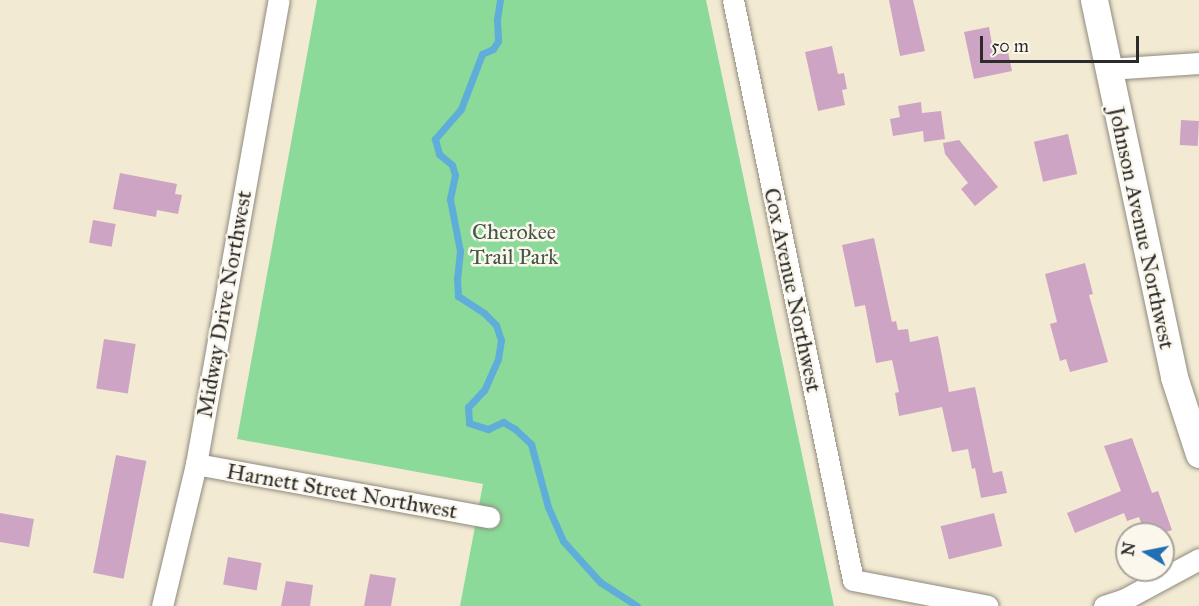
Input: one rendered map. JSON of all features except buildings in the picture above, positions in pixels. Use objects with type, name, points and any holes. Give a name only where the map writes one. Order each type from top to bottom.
[{"type":"street","name":"Midway Drive Northwest","points":[[162,606],[195,464],[279,0]]},
{"type":"street","name":"Cox Avenue Northwest","points":[[733,0],[853,580],[988,606]]},
{"type":"street","name":"Johnson Avenue Northwest","points":[[1094,0],[1174,377],[1199,454]]},
{"type":"street","points":[[1108,69],[1199,63]]},
{"type":"street","name":"Harnett Street Northwest","points":[[195,464],[489,518]]},
{"type":"street","points":[[1104,606],[1123,600],[1199,560]]},
{"type":"green space","name":"Cherokee Trail Park","points":[[317,0],[706,0],[834,606],[460,606],[483,484],[237,439]]},
{"type":"waterway","points":[[500,0],[497,20],[498,41],[493,49],[482,54],[461,109],[435,139],[439,154],[452,165],[455,175],[450,199],[460,251],[458,296],[484,313],[496,325],[501,340],[498,359],[484,390],[468,407],[469,423],[488,429],[503,422],[515,429],[531,444],[548,507],[563,541],[600,582],[637,606]]}]
